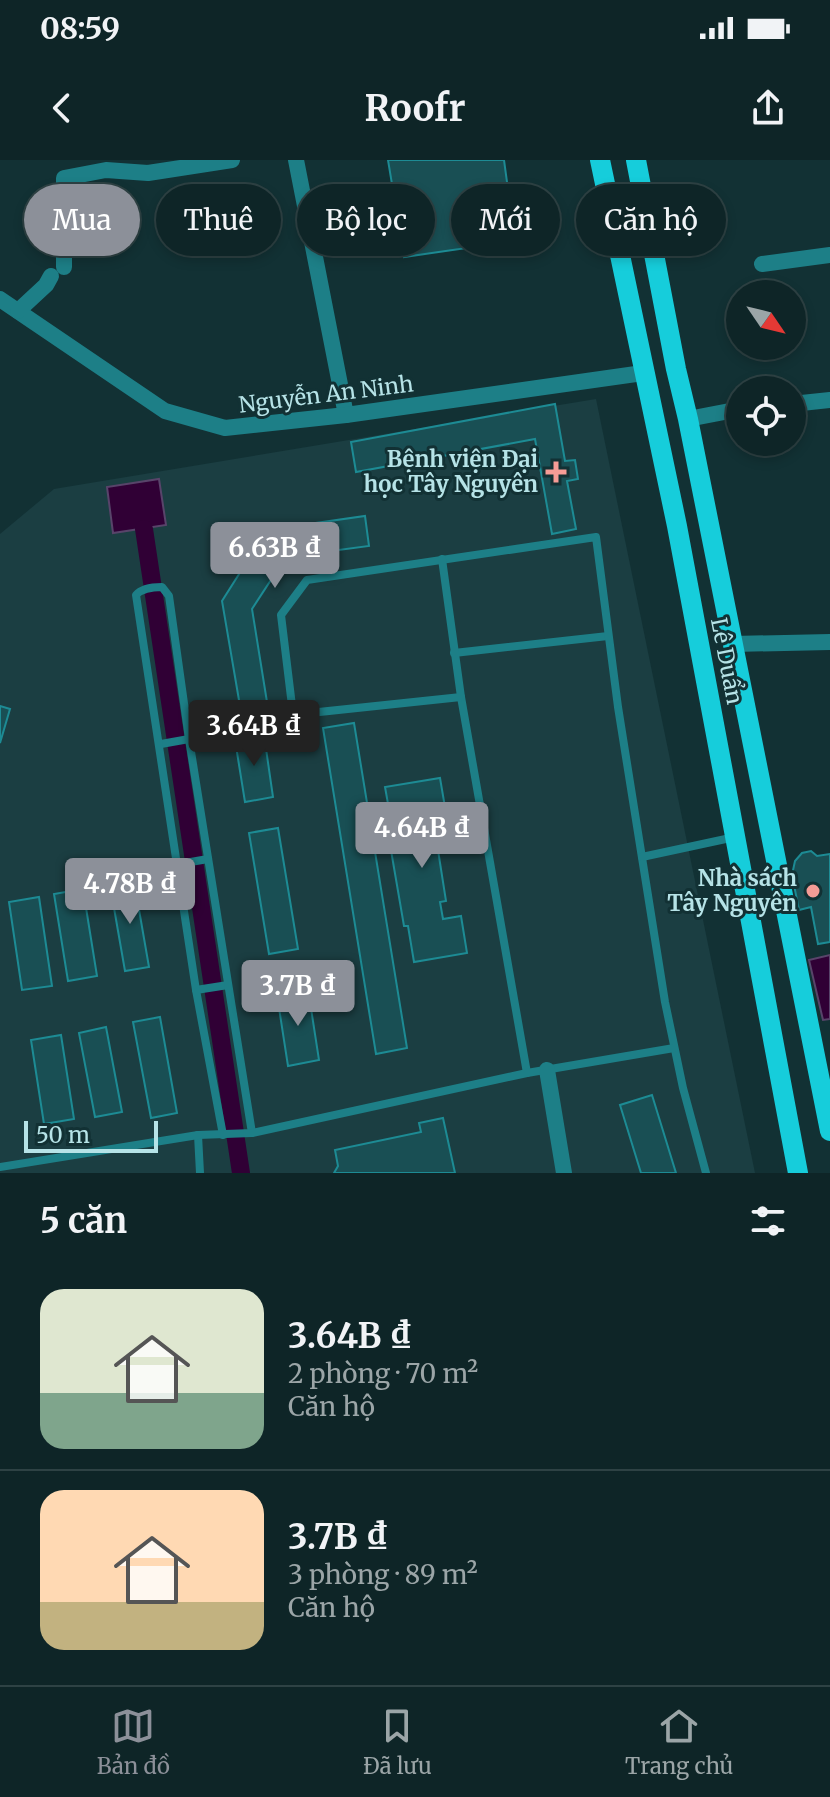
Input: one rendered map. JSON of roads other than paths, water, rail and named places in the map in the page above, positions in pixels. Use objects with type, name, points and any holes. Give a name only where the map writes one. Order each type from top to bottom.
[{"type":"main road","name":"Lê Duẩn","points":[[600,160],[677,526],[798,1173]]},
{"type":"main road","name":"Lê Duẩn","points":[[636,160],[769,828],[826,1092],[830,1131]]},
{"type":"main road","points":[[643,373],[676,369]]},
{"type":"main road","points":[[736,837],[769,828]]},
{"type":"street","points":[[18,311],[58,272],[64,178],[106,170],[148,173],[232,160]]},
{"type":"street","points":[[296,160],[346,415]]},
{"type":"street","points":[[762,264],[830,255]]},
{"type":"street","name":"Nguyễn An Ninh","points":[[0,299],[165,411],[225,428],[346,415],[643,373]]},
{"type":"street","points":[[806,403],[830,400]]},
{"type":"street","points":[[688,419],[726,412]]},
{"type":"street","points":[[733,644],[830,642]]},
{"type":"street","points":[[547,1070],[564,1173]]},
{"type":"lane","points":[[293,714],[281,615],[307,580],[596,537],[608,636],[674,1048],[706,1173]]},
{"type":"lane","points":[[442,559],[461,697],[527,1073]]},
{"type":"lane","points":[[225,1135],[199,989],[163,743],[136,595],[140,590],[158,587],[162,587],[169,596],[185,740],[249,1133]]},
{"type":"lane","points":[[454,653],[608,636]]},
{"type":"lane","points":[[253,719],[461,697]]},
{"type":"lane","points":[[163,743],[185,740]]},
{"type":"lane","points":[[642,857],[736,837]]},
{"type":"lane","points":[[181,863],[204,859]]},
{"type":"lane","points":[[199,989],[224,986]]},
{"type":"lane","points":[[0,1167],[198,1135],[249,1133],[527,1073],[674,1048]]},
{"type":"lane","points":[[198,1135],[200,1173]]},
{"type":"waterway","points":[[144,529],[241,1173]]},
{"type":"place","name":"Bệnh viện Đại học Tây Nguyên","points":[[556,472]]},
{"type":"place","name":"Nhà sách Tây Nguyên","points":[[813,891]]}]
